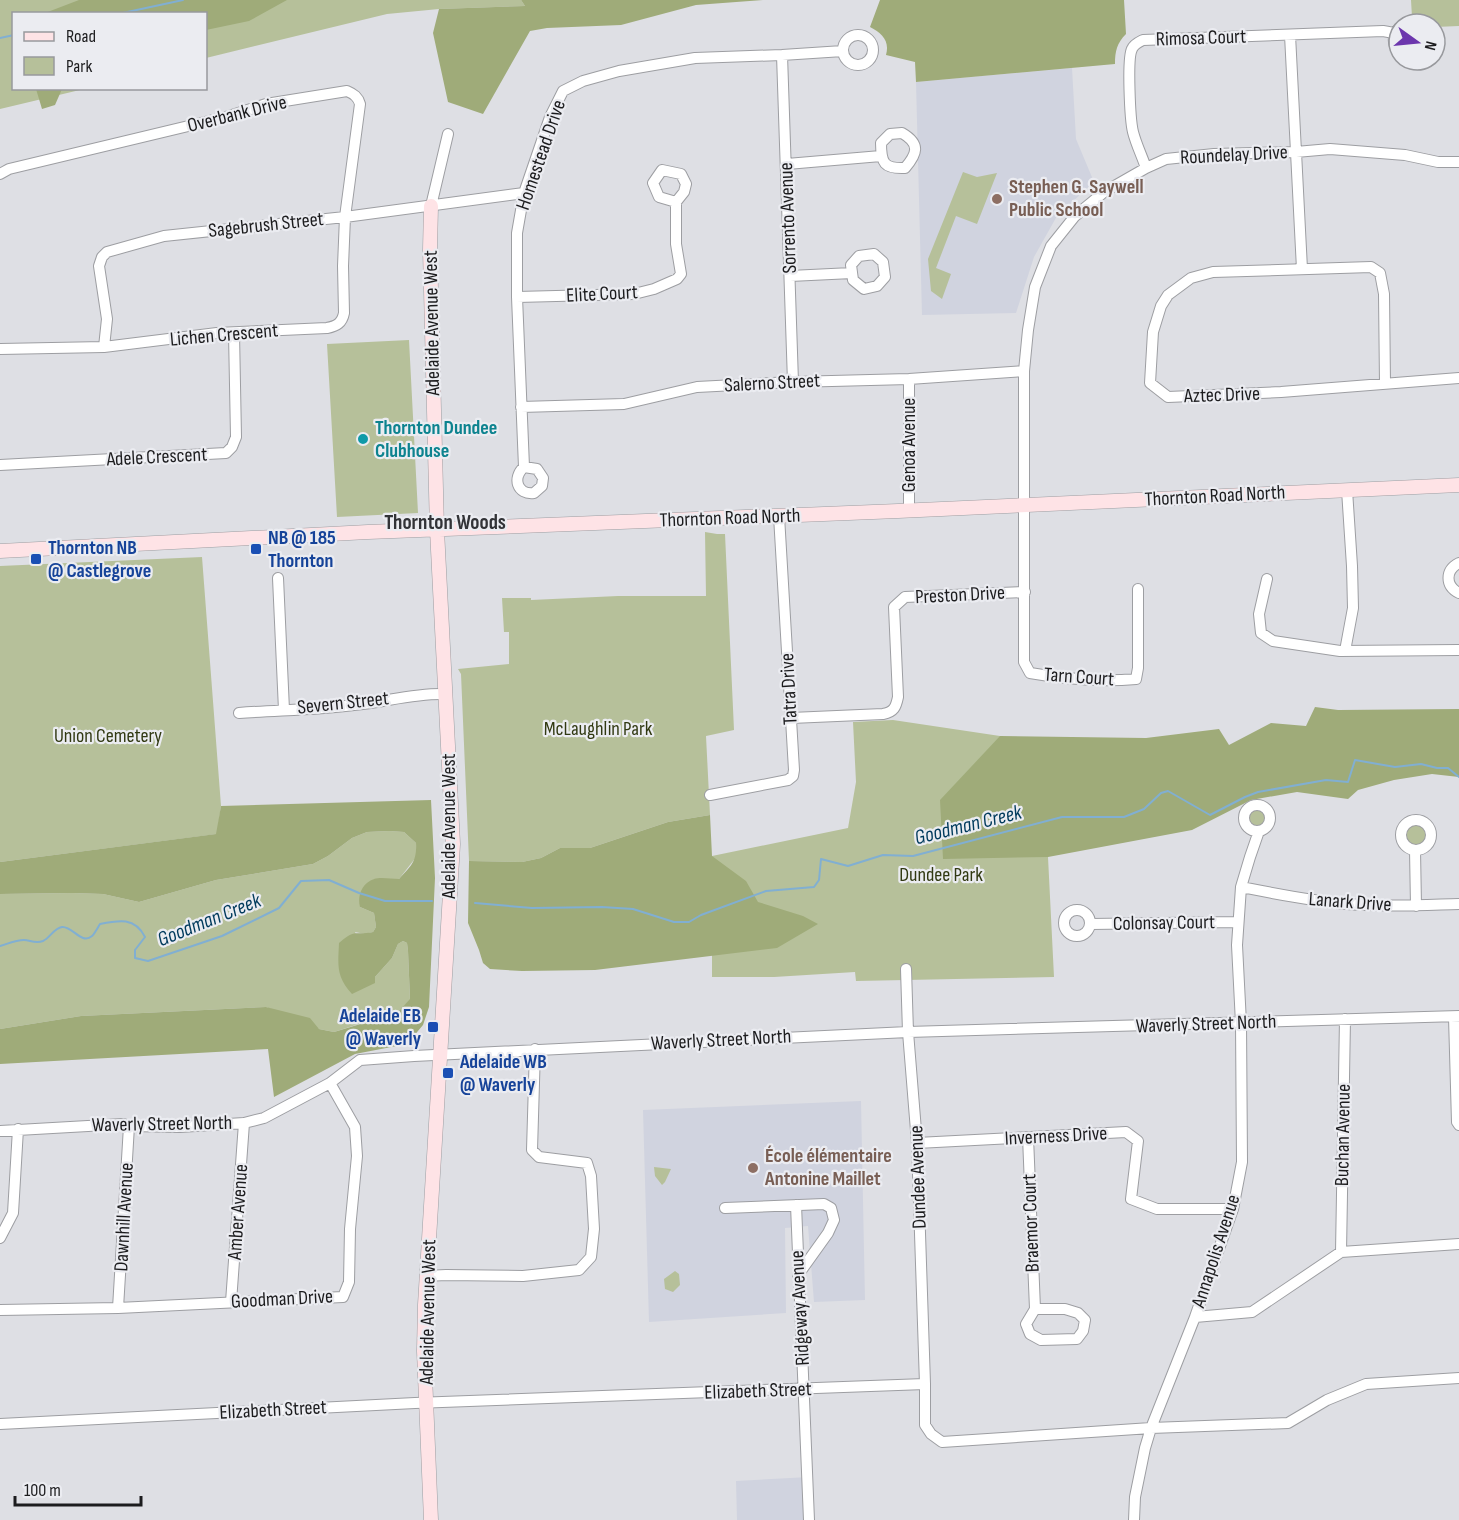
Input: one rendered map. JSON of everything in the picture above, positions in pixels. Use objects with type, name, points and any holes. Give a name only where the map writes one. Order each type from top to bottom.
[{"type":"main road","name":"Adelaide Avenue West","points":[[431,1520],[424,1326],[453,844],[437,530],[430,250],[432,206]]},
{"type":"main road","name":"Thornton Road North","points":[[0,551],[345,533],[909,511],[1459,485]]},
{"type":"street","name":"Rimosa Court","points":[[1146,168],[1133,132],[1131,118],[1129,58],[1132,48],[1138,42],[1387,31]]},
{"type":"street","points":[[1290,35],[1302,269],[1371,267],[1380,273],[1384,294],[1385,384]]},
{"type":"street","name":"Homestead Drive","points":[[524,467],[517,297],[517,233],[524,193],[550,117],[563,91],[583,81],[619,71],[695,58],[843,51]]},
{"type":"street","name":"Sorrento Avenue","points":[[782,55],[793,382]]},
{"type":"street","name":"Overbank Drive","points":[[0,174],[9,169],[226,117],[266,104],[346,91],[354,94],[360,104],[345,217]]},
{"type":"street","name":"Adelaide Avenue West","points":[[432,206],[448,134]]},
{"type":"street","name":"Roundelay Drive","points":[[1024,505],[1024,371],[1035,287],[1051,246],[1075,216],[1104,192],[1166,159],[1214,154],[1330,149],[1404,155],[1438,162],[1459,162]]},
{"type":"street","points":[[787,164],[881,156]]},
{"type":"street","name":"Sagebrush Street","points":[[104,347],[107,319],[99,266],[102,257],[107,252],[164,236],[345,217],[524,193]]},
{"type":"street","name":"Elite Court","points":[[517,297],[634,294],[654,289],[676,279],[681,274],[676,244],[676,202]]},
{"type":"street","name":"Lichen Crescent","points":[[0,349],[104,347],[217,333],[327,328],[339,324],[344,313],[345,217]]},
{"type":"street","name":"Aztec Drive","points":[[1302,269],[1213,272],[1191,278],[1168,295],[1161,306],[1153,332],[1150,384],[1168,397],[1281,392],[1459,378]]},
{"type":"street","points":[[790,276],[852,273]]},
{"type":"street","name":"Adele Crescent","points":[[0,465],[225,453],[232,447],[236,437],[234,333]]},
{"type":"street","name":"Salerno Street","points":[[521,407],[624,404],[697,387],[909,379],[1024,371]]},
{"type":"street","name":"Genoa Avenue","points":[[909,379],[909,511]]},
{"type":"street","points":[[1345,651],[1353,608],[1347,490]]},
{"type":"street","name":"Tarn Court","points":[[1024,505],[1024,663],[1030,673],[1117,680],[1136,679],[1138,589]]},
{"type":"street","name":"Tatra Drive","points":[[710,795],[788,780],[794,770],[780,516]]},
{"type":"street","points":[[1459,563],[1451,568],[1448,576],[1450,587],[1459,593]]},
{"type":"street","points":[[278,578],[284,710]]},
{"type":"street","points":[[1267,579],[1259,614],[1261,633],[1273,641],[1345,651],[1459,650]]},
{"type":"street","name":"Preston Drive","points":[[791,718],[883,714],[894,710],[898,697],[894,607],[905,597],[1025,592]]},
{"type":"street","name":"Severn Street","points":[[239,713],[357,705],[417,694],[446,694]]},
{"type":"street","name":"Annapolis Avenue","points":[[1134,1520],[1137,1484],[1151,1428],[1195,1317],[1233,1209],[1242,1162],[1238,922],[1241,887],[1259,831]]},
{"type":"street","points":[[1415,850],[1416,906]]},
{"type":"street","name":"Lanark Drive","points":[[1241,887],[1303,899],[1348,904],[1416,906],[1459,904]]},
{"type":"street","name":"Colonsay Court","points":[[1091,924],[1238,922]]},
{"type":"street","name":"Dundee Avenue","points":[[906,969],[908,1032],[917,1143],[925,1384]]},
{"type":"street","points":[[1456,1016],[1456,1122],[1459,1125]]},
{"type":"street","name":"Waverly Street North","points":[[0,1131],[123,1124],[180,1127],[244,1123],[264,1118],[330,1083],[360,1060],[536,1049],[908,1032],[1456,1016]]},
{"type":"street","name":"Buchan Avenue","points":[[1341,1252],[1346,1019]]},
{"type":"street","points":[[426,1276],[523,1276],[579,1270],[591,1257],[594,1229],[591,1176],[587,1162],[539,1158],[532,1150],[536,1049]]},
{"type":"street","name":"Goodman Drive","points":[[0,1310],[118,1308],[343,1297],[349,1282],[350,1229],[357,1156],[355,1127],[330,1083]]},
{"type":"street","name":"Amber Avenue","points":[[231,1302],[244,1123]]},
{"type":"street","name":"Dawnhill Avenue","points":[[118,1308],[129,1126]]},
{"type":"street","points":[[0,1238],[13,1213],[18,1129]]},
{"type":"street","name":"Inverness Drive","points":[[917,1143],[1126,1132],[1138,1141],[1131,1199],[1157,1209],[1233,1209]]},
{"type":"street","name":"Braemor Court","points":[[1028,1137],[1035,1309],[1026,1324],[1030,1334],[1041,1340],[1077,1339],[1083,1331],[1085,1320],[1078,1313],[1065,1309],[1035,1309]]},
{"type":"street","points":[[725,1208],[824,1204],[831,1208],[834,1220],[828,1233],[798,1275]]},
{"type":"street","name":"Ridgeway Avenue","points":[[796,1205],[809,1520]]},
{"type":"street","points":[[1195,1317],[1252,1312],[1341,1252],[1459,1244]]},
{"type":"street","points":[[925,1384],[925,1425],[931,1434],[942,1442],[1151,1428],[1288,1423],[1327,1400],[1366,1384],[1459,1378]]},
{"type":"street","name":"Elizabeth Street","points":[[0,1424],[426,1403],[925,1384]]},
{"type":"shaded area","name":"Stephen G. Saywell Public School","points":[[1072,68],[1076,139],[1094,182],[1057,216],[1034,257],[1016,313],[922,315],[916,82]]},
{"type":"shaded area","name":"École élémentaire Antonine Maillet","points":[[861,1101],[865,1300],[814,1302],[808,1226],[785,1228],[786,1313],[649,1322],[643,1110]]},
{"type":"shaded area","points":[[809,1477],[810,1520],[737,1520],[736,1481]]},
{"type":"green space","points":[[0,0],[521,0],[525,6],[439,9],[387,14],[207,58],[207,12],[12,12],[12,90],[80,90],[0,109]]},
{"type":"green space","points":[[79,0],[287,0],[249,21],[207,30],[207,12],[48,12]]},
{"type":"green space","points":[[521,0],[763,0],[696,5],[621,25],[547,28],[530,31],[483,114],[448,102],[433,33],[439,9],[525,6]]},
{"type":"green space","points":[[880,0],[1124,0],[1126,34],[1117,48],[1115,64],[916,82],[915,62],[886,55],[887,46],[884,38],[870,27]]},
{"type":"green space","points":[[1411,0],[1459,0],[1459,26],[1447,26],[1447,12],[1412,12]]},
{"type":"green space","points":[[37,90],[62,90],[55,105],[42,109]]},
{"type":"green space","points":[[963,172],[977,177],[997,173],[977,224],[956,216],[936,268],[951,274],[942,299],[931,291],[928,259]]},
{"type":"green space","points":[[409,340],[418,513],[337,517],[327,344]]},
{"type":"green space","name":"McLaughlin Park","points":[[705,532],[725,534],[734,730],[706,736],[710,815],[668,822],[590,848],[560,848],[541,858],[522,862],[469,861],[461,674],[458,669],[509,664],[509,632],[504,632],[502,598],[531,598],[531,600],[618,596],[706,596]]},
{"type":"green space","name":"Union Cemetery","points":[[202,557],[221,806],[217,834],[0,862],[0,566]]},
{"type":"green space","points":[[1315,707],[1338,710],[1459,709],[1459,777],[1432,774],[1394,780],[1358,790],[1348,799],[1297,792],[1251,800],[1192,830],[1048,857],[943,859],[940,800],[1000,736],[1146,738],[1219,729],[1229,745],[1271,723],[1306,726]]},
{"type":"green space","name":"Dundee Park","points":[[893,720],[1000,736],[1048,857],[1054,977],[856,981],[855,972],[774,977],[712,977],[712,856],[848,828],[856,782],[853,722]]},
{"type":"green space","points":[[431,800],[435,878],[429,1007],[423,1025],[407,1044],[355,1054],[274,1097],[268,1049],[0,1064],[0,1029],[81,1016],[266,1007],[310,1018],[319,1029],[334,1032],[399,1011],[410,999],[407,943],[403,941],[398,944],[392,958],[375,977],[375,983],[352,994],[343,982],[339,970],[339,943],[352,934],[373,932],[376,927],[374,913],[360,907],[361,890],[374,879],[399,879],[412,863],[416,843],[404,832],[367,832],[352,838],[313,864],[216,880],[139,902],[103,894],[0,894],[0,862],[216,834],[221,806]]},
{"type":"green space","points":[[1254,810],[1260,810],[1265,818],[1263,824],[1254,826],[1249,821],[1249,815]]},
{"type":"green space","points":[[710,815],[712,856],[746,881],[758,902],[803,916],[818,924],[777,948],[595,970],[490,969],[483,963],[468,923],[469,861],[522,862],[541,858],[560,848],[590,848],[668,822]]},
{"type":"green space","points":[[1416,824],[1424,827],[1427,835],[1424,843],[1416,846],[1408,843],[1405,835],[1408,827]]},
{"type":"green space","points":[[367,832],[404,832],[416,843],[417,856],[399,879],[374,879],[360,907],[374,913],[376,927],[373,932],[365,934],[355,932],[375,977],[392,958],[398,944],[403,941],[407,943],[410,1000],[399,1011],[334,1032],[319,1029],[266,1007],[81,1016],[0,1029],[0,894],[103,894],[139,902],[216,880],[313,864],[352,838]]},
{"type":"green space","points":[[654,1167],[671,1169],[662,1185],[655,1176]]},
{"type":"green space","points":[[675,1271],[679,1274],[680,1285],[673,1292],[665,1289],[664,1279]]},
{"type":"waterway","points":[[127,12],[183,0]]},
{"type":"waterway","points":[[0,38],[12,35]]},
{"type":"waterway","name":"Goodman Creek","points":[[475,903],[532,908],[633,909],[674,922],[689,922],[701,915],[766,891],[814,887],[819,880],[821,859],[848,866],[883,855],[913,856],[1062,817],[1124,817],[1144,809],[1161,793],[1168,791],[1210,815],[1258,792],[1326,780],[1348,782],[1355,760],[1395,767],[1421,764],[1448,768],[1459,777]]},
{"type":"waterway","name":"Goodman Creek","points":[[0,946],[21,940],[43,941],[62,927],[70,929],[81,937],[88,938],[93,935],[100,924],[126,922],[136,926],[145,937],[135,950],[135,958],[148,961],[222,936],[279,908],[301,881],[329,880],[385,901],[432,901]]},
{"type":"place","name":"Stephen G. Saywell Public School","points":[[997,199]]},
{"type":"place","name":"Thornton Dundee Clubhouse","points":[[363,439]]},
{"type":"place","name":"NB @ 185 Thornton","points":[[256,549]]},
{"type":"place","name":"Thornton NB @ Castlegrove","points":[[36,559]]},
{"type":"place","name":"Adelaide EB @ Waverly","points":[[433,1027]]},
{"type":"place","name":"Adelaide WB @ Waverly","points":[[448,1073]]},
{"type":"place","name":"École élémentaire Antonine Maillet","points":[[753,1168]]},
{"type":"district","name":"Thornton Woods","points":[[445,522]]}]
